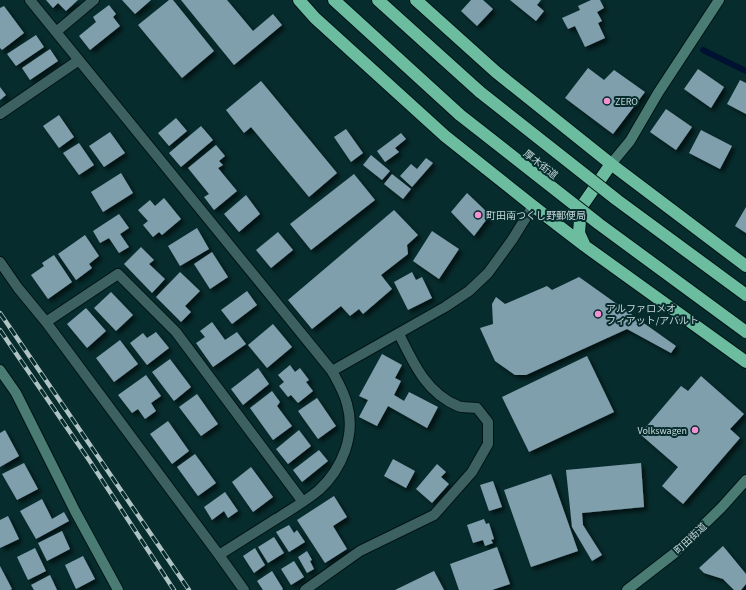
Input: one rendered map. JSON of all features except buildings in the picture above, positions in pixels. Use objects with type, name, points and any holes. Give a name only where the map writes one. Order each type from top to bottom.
[{"type":"highway","points":[[299,0],[315,18],[445,136],[585,246],[746,362]]},
{"type":"highway","name":"厚木街道","points":[[334,0],[460,115],[599,224],[746,332]]},
{"type":"highway","name":"厚木街道","points":[[378,0],[480,92],[617,200],[746,295]]},
{"type":"highway","points":[[416,0],[496,72],[611,164],[746,266]]},
{"type":"highway","points":[[585,246],[579,233],[582,206],[611,164]]},
{"type":"street","points":[[30,0],[332,371],[341,386],[348,405],[350,427],[346,452],[335,473],[319,489],[302,502],[219,555]]},
{"type":"street","points":[[56,32],[94,0]]},
{"type":"street","points":[[611,164],[630,141],[658,93],[719,0]]},
{"type":"street","points":[[0,114],[79,60]]},
{"type":"street","points":[[332,371],[399,334],[469,291],[488,273],[512,240],[533,206]]},
{"type":"street","points":[[0,262],[244,590]]},
{"type":"street","points":[[46,322],[118,274],[176,332],[302,502]]},
{"type":"street","points":[[305,590],[360,551],[434,515],[472,472],[488,444],[488,422],[477,408],[459,406],[436,392],[417,369],[399,334]]},
{"type":"street","points":[[0,370],[16,393],[75,511],[118,590]]},
{"type":"street","name":"町田街道","points":[[628,590],[676,552],[722,508],[746,480]]},
{"type":"waterway","points":[[703,50],[746,71]]},
{"type":"railway","points":[[0,313],[189,590]]},
{"type":"railway","points":[[0,330],[89,460],[174,590]]},
{"type":"place","name":"ZERO","points":[[607,101]]},
{"type":"place","name":"町田南つくし野郵便局","points":[[478,215]]},
{"type":"place","name":"アルファロメオ フィアット/アバルト","points":[[598,314]]},
{"type":"place","name":"Volkswagen","points":[[695,430]]}]
